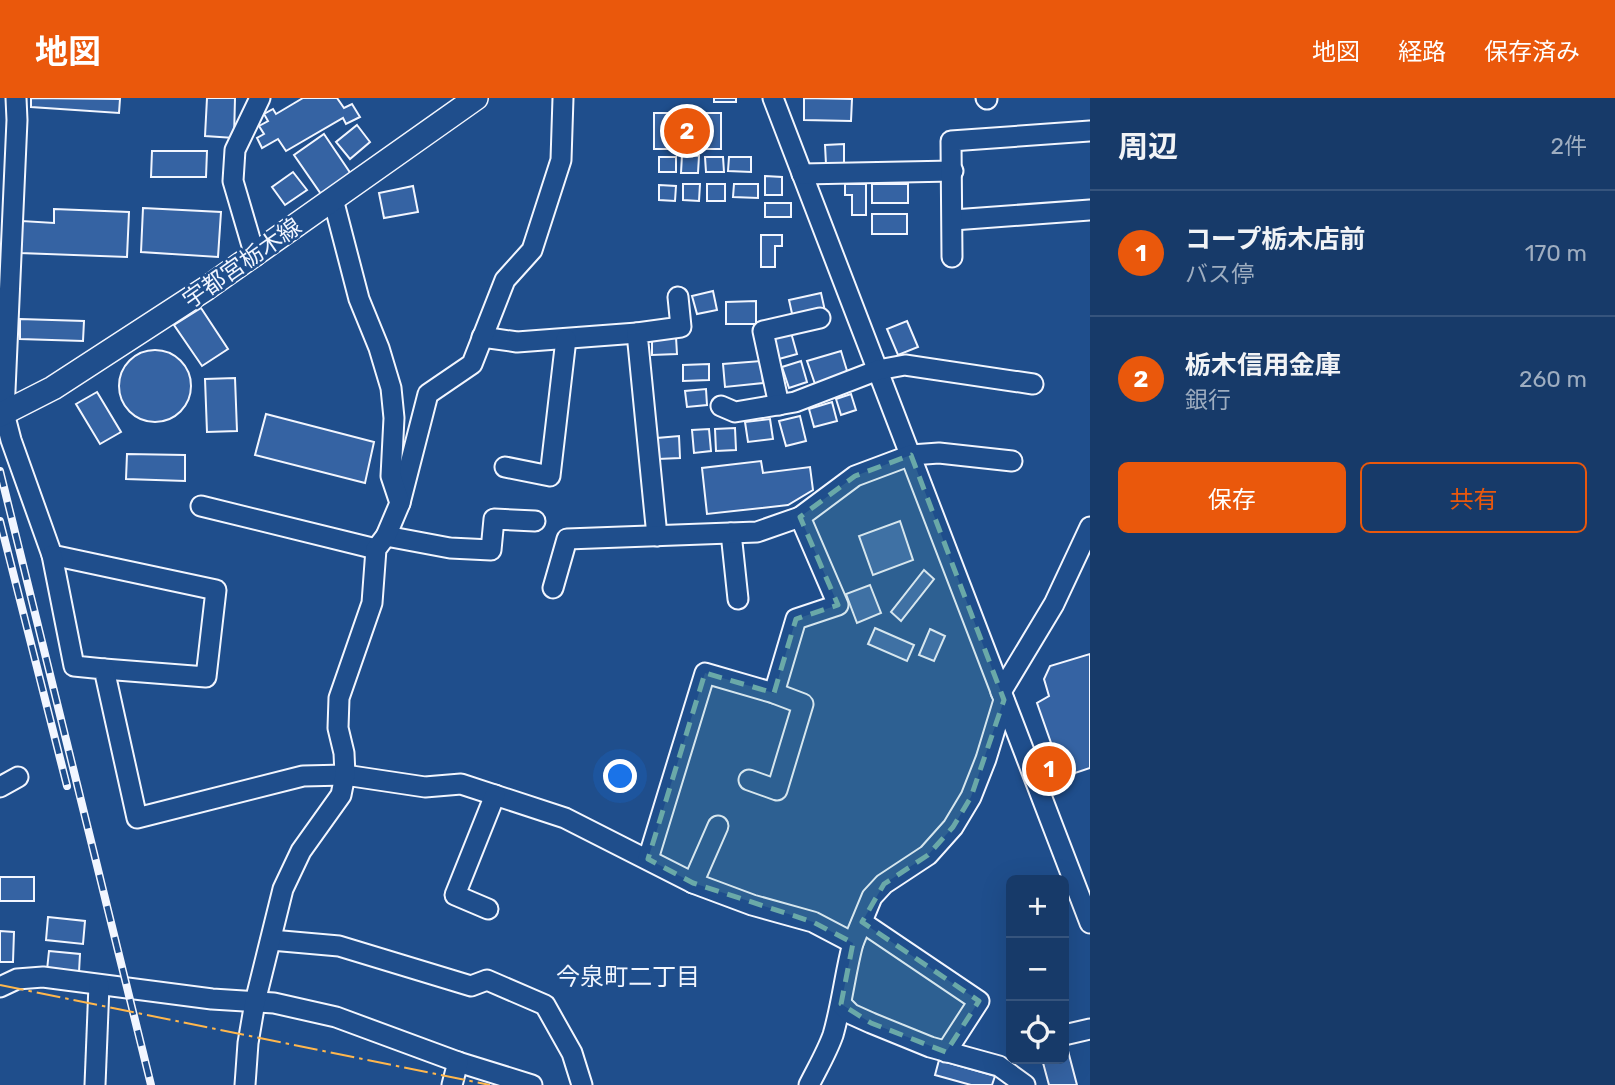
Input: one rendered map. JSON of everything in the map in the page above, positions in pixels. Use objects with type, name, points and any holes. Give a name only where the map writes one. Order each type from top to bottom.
[{"type":"main road","name":"宇都宮栃木線","points":[[2,414],[53,388],[255,256],[476,98]]},
{"type":"street","points":[[16,98],[17,134],[2,414],[52,555],[74,666],[206,677],[216,590],[52,555]]},
{"type":"street","points":[[255,256],[233,181],[235,150],[260,98]]},
{"type":"street","points":[[245,1085],[248,1043],[255,1003],[283,889],[301,851],[341,795],[345,775],[344,753],[338,728],[339,698],[372,603],[381,542],[400,503],[428,394],[472,364],[505,280],[532,250],[561,160],[563,98]]},
{"type":"street","points":[[772,98],[1090,923]]},
{"type":"street","points":[[952,257],[951,141],[1090,131]]},
{"type":"street","points":[[802,174],[953,170]]},
{"type":"street","points":[[333,199],[359,299],[379,348],[391,388],[394,418],[391,476],[400,503]]},
{"type":"street","points":[[953,220],[1090,210]]},
{"type":"street","points":[[482,337],[517,342],[681,327],[678,297]]},
{"type":"street","points":[[779,405],[762,331],[820,318]]},
{"type":"street","points":[[637,333],[657,536]]},
{"type":"street","points":[[505,467],[550,476],[566,339]]},
{"type":"street","points":[[721,407],[735,412],[795,402],[878,370],[905,365],[1032,384]]},
{"type":"street","points":[[553,588],[567,539],[757,532],[800,516],[855,477],[911,456],[939,453],[1012,461]]},
{"type":"street","points":[[201,506],[381,542],[491,550],[494,520],[536,521]]},
{"type":"street","points":[[774,693],[796,619],[838,605],[800,516]]},
{"type":"street","points":[[809,1085],[832,1038],[853,943],[872,897],[884,884],[928,855],[953,827],[971,797],[986,759],[1002,696],[1054,604],[1090,527]]},
{"type":"street","points":[[731,533],[738,599]]},
{"type":"street","points":[[104,669],[137,818],[303,776],[345,775],[425,787],[461,784],[565,818],[693,883],[752,905],[813,922],[853,943]]},
{"type":"street","points":[[648,859],[705,673],[803,704],[777,790],[749,780]]},
{"type":"street","points":[[0,787],[18,777]]},
{"type":"street","points":[[488,909],[455,895],[495,795]]},
{"type":"street","points":[[693,883],[718,826]]},
{"type":"street","points":[[862,922],[979,1001],[946,1052]]},
{"type":"street","points":[[271,940],[339,946],[471,986],[487,980],[545,1005],[572,1053],[582,1085]]},
{"type":"street","points":[[0,986],[17,979],[43,977],[255,1003],[274,1003],[336,1017],[458,1062],[532,1085]]},
{"type":"street","points":[[95,1085],[99,985]]},
{"type":"street","points":[[841,1004],[851,1014],[946,1052],[1005,1061],[1025,1085]]},
{"type":"street","points":[[1069,1034],[1090,1028]]},
{"type":"street","points":[[452,1085],[458,1062]]},
{"type":"highlighted area","points":[[911,455],[1004,700],[971,797],[953,827],[928,855],[884,884],[862,922],[979,1001],[946,1052],[871,1023],[841,1004],[853,943],[813,922],[693,883],[648,859],[705,673],[774,693],[796,619],[838,605],[800,517],[855,476]]},
{"type":"building","points":[[31,98],[120,99],[119,113],[31,107]]},
{"type":"building","points":[[207,98],[235,98],[234,138],[205,136]]},
{"type":"building","points":[[303,98],[337,98],[344,108],[352,104],[360,117],[346,124],[343,118],[286,151],[278,139],[262,148],[257,138],[264,134],[259,126],[268,121],[264,114],[273,109],[276,114]]},
{"type":"building","points":[[714,98],[736,98],[736,102],[714,102]]},
{"type":"building","points":[[804,98],[852,99],[851,121],[804,120]]},
{"type":"building","points":[[654,113],[721,113],[721,149],[654,149]]},
{"type":"building","points":[[357,125],[370,142],[350,159],[336,142]]},
{"type":"building","points":[[324,134],[351,174],[321,194],[294,155]]},
{"type":"building","points":[[844,144],[844,164],[826,164],[825,145]]},
{"type":"building","points":[[152,151],[207,151],[206,177],[151,177]]},
{"type":"building","points":[[682,155],[699,156],[698,173],[681,173]]},
{"type":"building","points":[[659,157],[676,157],[676,172],[659,172]]},
{"type":"building","points":[[705,157],[723,157],[724,172],[706,172]]},
{"type":"building","points":[[729,157],[751,157],[751,172],[728,171]]},
{"type":"building","points":[[293,172],[307,190],[285,205],[272,187]]},
{"type":"building","points":[[765,176],[782,177],[782,195],[765,195]]},
{"type":"building","points":[[683,184],[700,184],[699,201],[683,200]]},
{"type":"building","points":[[707,184],[725,184],[725,201],[707,201]]},
{"type":"building","points":[[734,184],[758,184],[758,198],[733,197]]},
{"type":"building","points":[[845,184],[866,184],[866,215],[852,215],[852,195],[845,195]]},
{"type":"building","points":[[872,184],[908,184],[908,203],[872,203]]},
{"type":"building","points":[[659,185],[676,186],[675,201],[659,200]]},
{"type":"building","points":[[413,186],[418,212],[384,218],[379,193]]},
{"type":"building","points":[[765,203],[791,203],[791,217],[765,217]]},
{"type":"building","points":[[143,208],[221,212],[218,257],[141,252]]},
{"type":"building","points":[[54,209],[129,212],[127,257],[20,253],[22,221],[54,223]]},
{"type":"building","points":[[872,214],[907,214],[907,234],[872,234]]},
{"type":"building","points":[[761,235],[782,235],[782,246],[775,246],[775,267],[761,267]]},
{"type":"building","points":[[713,291],[717,310],[697,314],[692,296]]},
{"type":"building","points":[[821,293],[825,311],[793,318],[789,300]]},
{"type":"building","points":[[756,301],[756,324],[726,324],[726,302]]},
{"type":"building","points":[[201,308],[228,349],[202,366],[174,325]]},
{"type":"building","points":[[20,319],[84,321],[83,341],[20,339]]},
{"type":"building","points":[[907,321],[918,347],[898,355],[887,329]]},
{"type":"building","points":[[790,329],[797,354],[779,359],[772,334]]},
{"type":"building","points":[[676,337],[677,354],[652,355],[652,338]]},
{"type":"building","points":[[162,350],[181,360],[189,372],[189,400],[181,412],[169,420],[148,422],[129,412],[121,400],[119,379],[129,360],[141,352]]},
{"type":"building","points":[[841,351],[848,374],[815,384],[807,361]]},
{"type":"building","points":[[761,361],[763,383],[725,387],[723,364]]},
{"type":"building","points":[[801,361],[807,382],[789,388],[782,367]]},
{"type":"building","points":[[709,364],[709,380],[683,381],[683,365]]},
{"type":"building","points":[[235,378],[237,431],[207,432],[205,379]]},
{"type":"building","points":[[706,389],[707,405],[687,407],[685,391]]},
{"type":"building","points":[[97,392],[121,432],[100,444],[76,404]]},
{"type":"building","points":[[851,394],[856,410],[841,415],[836,399]]},
{"type":"building","points":[[832,402],[837,421],[814,427],[809,409]]},
{"type":"building","points":[[266,414],[374,442],[365,483],[255,455]]},
{"type":"building","points":[[800,416],[806,441],[786,446],[779,421]]},
{"type":"building","points":[[770,419],[773,439],[748,442],[745,422]]},
{"type":"building","points":[[735,428],[736,450],[716,451],[715,429]]},
{"type":"building","points":[[709,429],[711,451],[694,453],[692,430]]},
{"type":"building","points":[[679,436],[680,458],[658,459],[657,438]]},
{"type":"building","points":[[127,454],[185,455],[185,481],[126,479]]},
{"type":"building","points":[[761,461],[763,473],[810,467],[813,490],[788,505],[707,514],[702,468]]},
{"type":"building","points":[[900,521],[913,560],[873,575],[859,536]]},
{"type":"building","points":[[924,570],[934,579],[901,621],[891,612]]},
{"type":"building","points":[[870,585],[881,613],[857,623],[846,594]]},
{"type":"building","points":[[875,628],[914,645],[907,661],[868,644]]},
{"type":"building","points":[[930,629],[945,636],[934,661],[919,655]]},
{"type":"building","points":[[1090,654],[1090,768],[1063,777],[1037,703],[1049,696],[1044,679],[1050,666]]},
{"type":"building","points":[[0,877],[34,877],[34,901],[0,901]]},
{"type":"building","points":[[48,917],[85,921],[83,944],[46,940]]},
{"type":"building","points":[[0,931],[14,932],[13,962],[0,962]]},
{"type":"building","points":[[49,951],[80,954],[79,972],[47,970]]},
{"type":"building","points":[[1069,1055],[1077,1085],[1049,1085],[1043,1064],[1069,1064]]},
{"type":"building","points":[[939,1060],[995,1076],[992,1085],[971,1085],[935,1075]]},
{"type":"railway","points":[[0,471],[151,1085]]},
{"type":"railway","points":[[0,521],[67,786]]},
{"type":"power","points":[[0,985],[490,1085]]},
{"type":"place","name":"栃木信用金庫","points":[[687,131]]},
{"type":"place","name":"コープ栃木店前","points":[[1049,769]]},
{"type":"district","name":"今泉町二丁目","points":[[628,977]]}]
